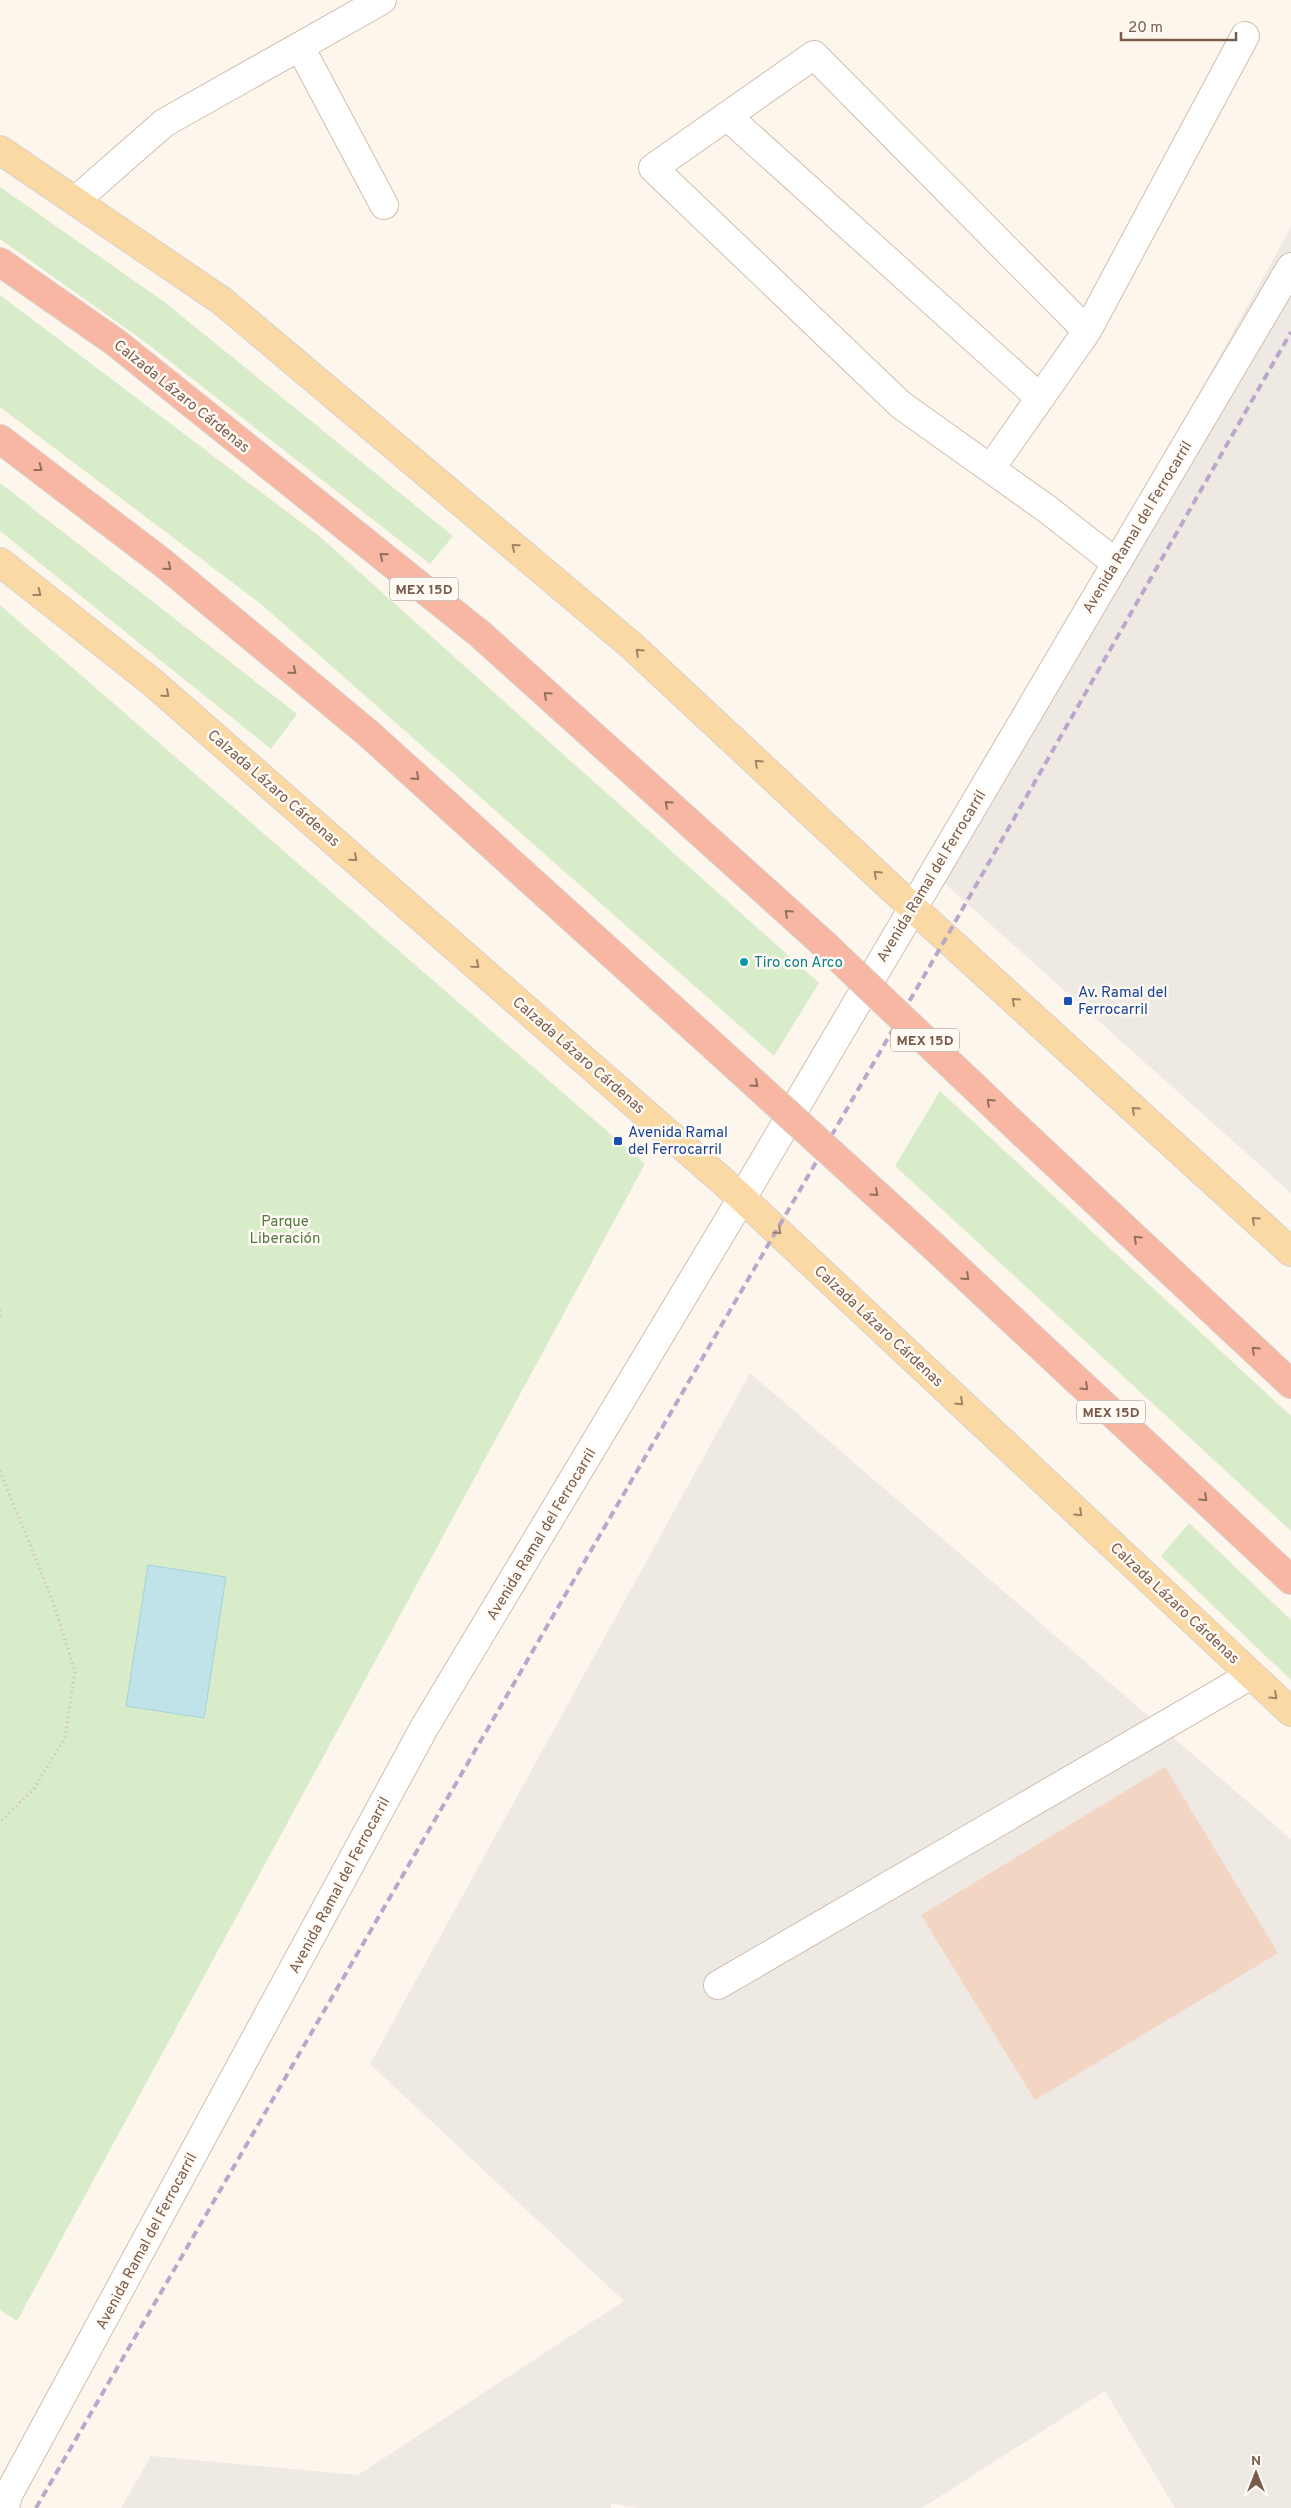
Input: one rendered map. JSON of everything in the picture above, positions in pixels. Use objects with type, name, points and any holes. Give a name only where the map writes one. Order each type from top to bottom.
[{"type":"highway","name":"Calzada Lázaro Cárdenas","points":[[0,262],[116,342],[480,634],[825,945],[1291,1384]]},
{"type":"highway","name":"MEX 15D","points":[[0,439],[164,563],[369,734],[930,1244],[1291,1580]]},
{"type":"main road","points":[[0,150],[222,302],[624,640],[912,907],[1291,1252]]},
{"type":"main road","name":"Calzada Lázaro Cárdenas","points":[[0,562],[152,682],[742,1198],[1291,1712]]},
{"type":"street","points":[[75,201],[164,123],[382,0]]},
{"type":"street","points":[[991,468],[1087,331],[1245,36]]},
{"type":"street","points":[[300,46],[384,205]]},
{"type":"street","points":[[1087,331],[814,56],[653,168],[901,405],[1047,509],[1116,563]]},
{"type":"street","points":[[727,116],[1039,397]]},
{"type":"street","name":"Avenida Ramal del Ferrocarril","points":[[5,2508],[13,2486],[424,1728],[742,1198],[1291,267]]},
{"type":"street","points":[[718,1985],[1251,1675]]},
{"type":"path","points":[[0,1310],[0,1317]]},
{"type":"path","points":[[0,1470],[52,1599],[75,1671],[65,1738],[33,1790],[0,1822]]},
{"type":"shaded area","points":[[1291,227],[1291,1193],[934,874]]},
{"type":"shaded area","points":[[750,1373],[1291,1839],[1291,2508],[1175,2508],[1105,2391],[922,2508],[638,2508],[611,2503],[611,2508],[121,2508],[151,2456],[358,2475],[624,2301],[370,2064]]},
{"type":"green space","points":[[0,187],[163,301],[453,536],[430,564],[145,342],[0,239]]},
{"type":"green space","points":[[0,295],[318,535],[819,983],[774,1056],[261,604],[0,407]]},
{"type":"green space","points":[[0,483],[297,714],[271,749],[0,531]]},
{"type":"green space","name":"Parque Liberación","points":[[0,605],[645,1164],[17,2321],[0,2310]]},
{"type":"green space","points":[[940,1091],[1291,1416],[1291,1531],[895,1166]]},
{"type":"green space","points":[[1189,1523],[1291,1620],[1291,1680],[1161,1556]]},
{"type":"water","points":[[148,1565],[226,1577],[204,1718],[126,1706]]},
{"type":"building","points":[[1165,1767],[1278,1953],[1035,2100],[921,1915]]},
{"type":"railway","points":[[36,2508],[946,938],[1291,332]]},
{"type":"place","name":"Tiro con Arco","points":[[744,962]]},
{"type":"place","name":"Av. Ramal del Ferrocarril","points":[[1068,1001]]},
{"type":"place","name":"Avenida Ramal del Ferrocarril","points":[[618,1141]]}]
